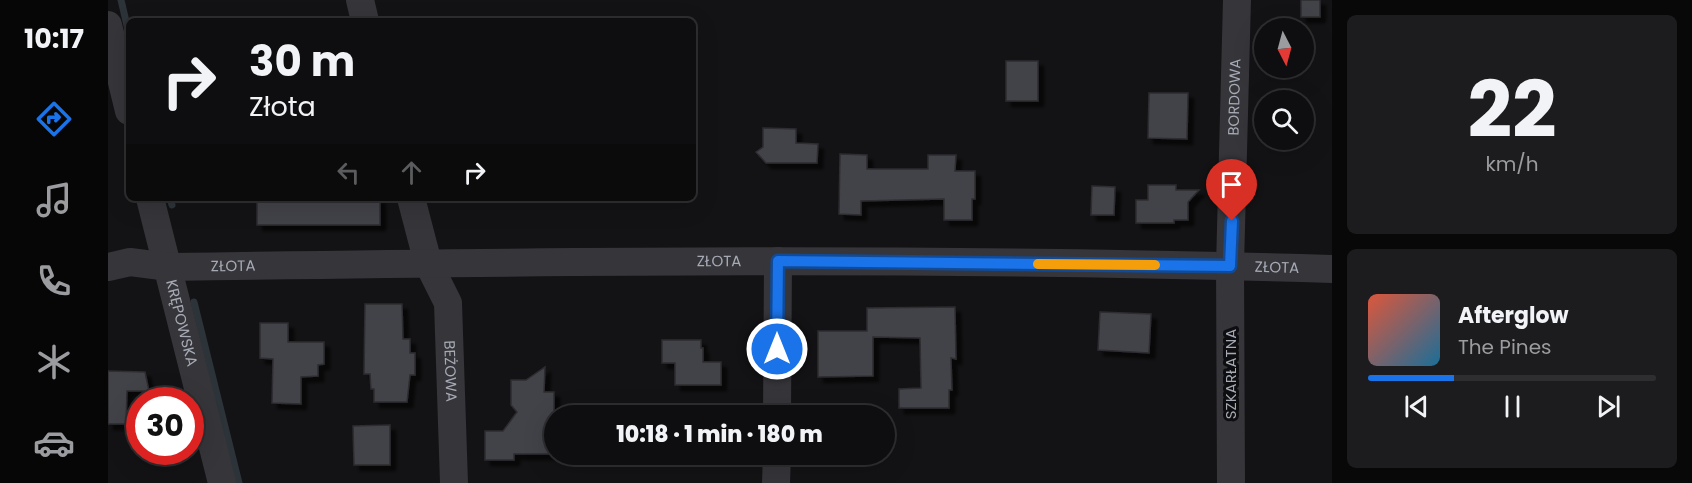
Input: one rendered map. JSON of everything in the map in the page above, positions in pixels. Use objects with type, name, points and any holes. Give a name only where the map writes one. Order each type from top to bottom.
[{"type":"street","points":[[360,0],[364,18]]},
{"type":"street","name":"BORDOWA","points":[[1230,266],[1237,0]]},
{"type":"street","points":[[108,25],[126,99]]},
{"type":"street","name":"KRĘPOWSKA","points":[[151,201],[222,483]]},
{"type":"street","points":[[412,201],[428,263]]},
{"type":"street","points":[[777,405],[778,261]]},
{"type":"street","name":"ZŁOTA","points":[[108,267],[130,262],[169,267],[778,261],[1332,269]]},
{"type":"street","name":"BEŻOWA","points":[[428,263],[448,303],[454,483]]},
{"type":"street","name":"SZKARŁATNA","points":[[1230,266],[1231,483]]},
{"type":"street","points":[[776,483],[777,465]]},
{"type":"building","points":[[1301,0],[1320,0],[1320,17],[1301,17]]},
{"type":"building","points":[[1006,61],[1038,61],[1038,101],[1006,101]]},
{"type":"building","points":[[1149,93],[1188,93],[1187,139],[1148,138]]},
{"type":"building","points":[[763,128],[796,129],[796,143],[818,144],[817,163],[766,163],[756,152],[763,147]]},
{"type":"building","points":[[840,154],[867,155],[867,169],[928,169],[928,155],[956,155],[955,171],[975,171],[972,220],[944,220],[944,199],[861,201],[861,215],[839,214]]},
{"type":"building","points":[[1148,185],[1176,185],[1176,190],[1199,190],[1188,202],[1188,220],[1174,220],[1174,223],[1136,223],[1136,200],[1148,200]]},
{"type":"building","points":[[1092,186],[1115,187],[1114,215],[1091,215]]},
{"type":"building","points":[[257,201],[380,201],[380,225],[257,225]]},
{"type":"building","points":[[365,304],[402,304],[403,339],[410,339],[410,353],[415,353],[415,375],[410,375],[407,402],[374,402],[374,389],[371,389],[370,374],[364,374]]},
{"type":"building","points":[[955,307],[956,359],[951,358],[952,390],[949,390],[949,408],[899,408],[899,389],[921,388],[920,338],[873,337],[873,376],[818,377],[818,331],[867,331],[867,308]]},
{"type":"building","points":[[1100,312],[1151,314],[1149,353],[1098,350]]},
{"type":"building","points":[[260,323],[288,323],[288,342],[324,342],[324,364],[318,365],[318,376],[301,377],[301,404],[272,403],[273,359],[260,358]]},
{"type":"building","points":[[662,340],[701,340],[703,362],[721,362],[721,385],[675,385],[675,363],[662,363]]},
{"type":"building","points":[[545,367],[544,392],[554,392],[554,405],[544,405],[544,454],[514,454],[514,460],[485,460],[485,431],[503,431],[517,412],[511,405],[511,380],[526,380]]},
{"type":"building","points":[[108,371],[145,372],[148,387],[126,387],[126,424],[108,424]]},
{"type":"building","points":[[390,425],[390,465],[354,465],[353,426]]},
{"type":"waterway","points":[[121,0],[126,21]]},
{"type":"waterway","points":[[171,201],[172,205]]},
{"type":"waterway","points":[[194,302],[239,483]]},
{"type":"slow traffic","points":[[1038,264],[1155,265]]},
{"type":"route","points":[[777,349],[778,261],[1230,266],[1232,221]]}]
